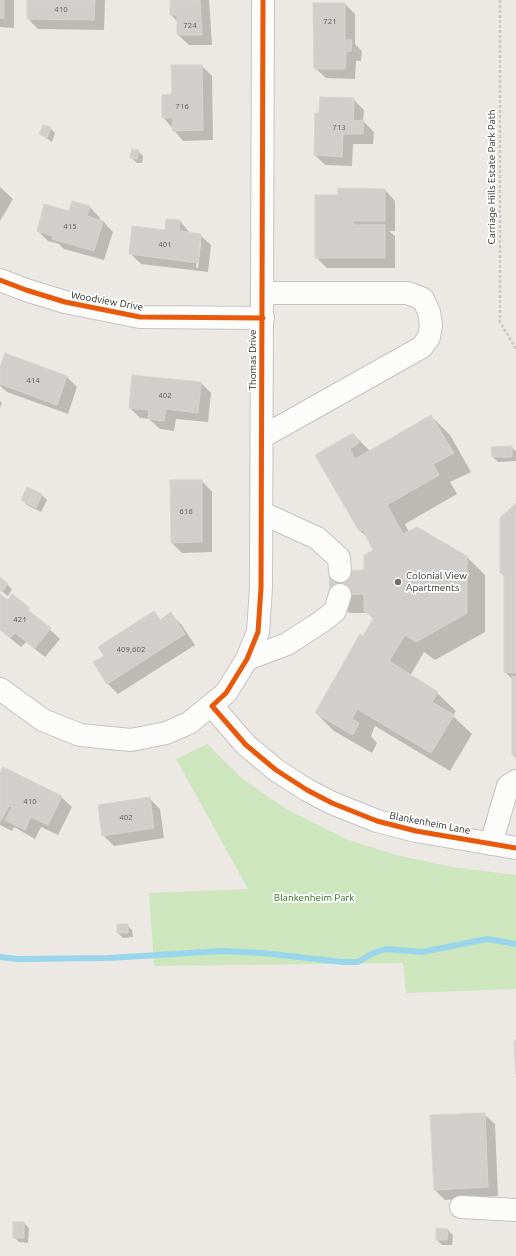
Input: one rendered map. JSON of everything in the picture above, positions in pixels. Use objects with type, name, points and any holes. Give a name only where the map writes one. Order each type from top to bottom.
[{"type":"street","name":"Thomas Drive","points":[[212,706],[226,693],[247,659],[258,632],[262,588],[263,0]]},
{"type":"street","name":"Woodview Drive","points":[[0,280],[65,302],[140,317],[263,318]]},
{"type":"street","points":[[262,437],[422,347],[429,337],[431,325],[429,312],[423,300],[408,292],[263,293]]},
{"type":"street","points":[[262,513],[317,538],[339,558],[340,571]]},
{"type":"street","points":[[247,659],[287,644],[321,622],[335,611],[340,595]]},
{"type":"street","points":[[0,689],[44,720],[80,735],[107,739],[131,740],[166,733],[189,723],[212,706]]},
{"type":"street","name":"Blankenheim Lane","points":[[212,706],[246,745],[276,770],[307,790],[332,803],[377,821],[416,831],[516,848]]},
{"type":"street","points":[[490,844],[508,786],[516,781]]},
{"type":"street","points":[[461,1207],[516,1210]]},
{"type":"green space","name":"Blankenheim Park","points":[[207,744],[244,780],[286,809],[346,839],[396,855],[452,867],[516,875],[516,989],[406,993],[403,963],[154,966],[149,893],[248,889],[176,759]]},
{"type":"building","points":[[0,0],[4,0],[4,18],[0,18]]},
{"type":"building","points":[[27,0],[95,0],[94,20],[27,19]]},
{"type":"building","points":[[170,0],[200,0],[202,35],[177,35],[177,15],[170,15]]},
{"type":"building","points":[[313,3],[345,3],[345,40],[352,40],[351,51],[346,52],[345,69],[314,69]]},
{"type":"building","points":[[171,65],[202,65],[203,130],[172,131],[173,118],[162,118],[162,95],[172,94]]},
{"type":"building","points":[[320,97],[354,98],[353,121],[364,120],[363,134],[343,134],[342,157],[314,155],[315,113],[319,113]]},
{"type":"building","points":[[43,125],[51,127],[47,138],[39,134]]},
{"type":"building","points":[[132,149],[139,150],[137,159],[130,158]]},
{"type":"building","points":[[338,188],[385,189],[385,221],[353,221],[353,225],[385,225],[385,258],[315,258],[315,195],[338,195]]},
{"type":"building","points":[[72,201],[90,206],[87,216],[103,221],[94,251],[52,239],[53,236],[37,231],[44,204],[69,211]]},
{"type":"building","points":[[166,219],[180,220],[179,231],[201,234],[198,263],[129,254],[132,226],[165,230]]},
{"type":"building","points":[[5,353],[67,376],[57,405],[0,384],[0,368]]},
{"type":"building","points":[[132,375],[201,382],[198,413],[166,409],[164,421],[148,419],[149,410],[129,408]]},
{"type":"building","name":"Colonial View Apartments","points":[[431,415],[454,453],[433,464],[439,475],[387,505],[403,534],[417,527],[467,556],[467,613],[416,642],[405,635],[389,661],[438,692],[432,702],[454,715],[431,753],[357,709],[352,719],[359,723],[353,735],[315,713],[360,634],[363,636],[374,617],[364,611],[364,594],[330,595],[329,571],[364,570],[364,555],[373,550],[363,530],[359,531],[315,455],[353,433],[359,443],[350,449],[355,459]]},
{"type":"building","points":[[512,446],[512,457],[492,457],[491,447]]},
{"type":"building","points":[[170,480],[202,480],[202,542],[171,543]]},
{"type":"building","points":[[27,487],[42,494],[36,508],[21,500]]},
{"type":"building","points":[[516,503],[516,673],[504,672],[504,573],[500,573],[500,518]]},
{"type":"building","points":[[0,577],[8,584],[2,592],[0,590]]},
{"type":"building","points":[[0,594],[8,600],[12,594],[30,608],[28,610],[51,628],[35,648],[15,633],[10,638],[0,629]]},
{"type":"building","points":[[154,611],[160,620],[171,612],[185,634],[107,684],[93,662],[104,656],[98,647]]},
{"type":"building","points":[[512,676],[516,677],[516,755],[512,755]]},
{"type":"building","points":[[3,767],[62,796],[48,825],[31,817],[25,830],[5,820],[12,807],[9,806],[0,821],[0,773]]},
{"type":"building","points":[[150,797],[154,828],[102,836],[98,805]]},
{"type":"building","points":[[117,924],[128,924],[128,933],[117,933]]},
{"type":"building","points":[[516,1040],[516,1074],[514,1041]]},
{"type":"building","points":[[485,1113],[488,1187],[434,1190],[430,1115]]},
{"type":"building","points":[[13,1222],[24,1222],[24,1238],[13,1238]]},
{"type":"building","points":[[436,1228],[448,1229],[447,1240],[436,1240]]},
{"type":"waterway","points":[[0,957],[17,959],[109,958],[222,951],[263,953],[343,962],[358,962],[373,953],[386,949],[422,952],[487,939],[516,944]]},
{"type":"cycle path","points":[[263,0],[261,588],[258,632],[247,659],[226,693],[212,706],[246,745],[276,770],[307,790],[332,803],[377,821],[416,831],[516,848]]},
{"type":"cycle path","points":[[0,280],[65,302],[140,317],[263,318]]},
{"type":"place","name":"Colonial View Apartments","points":[[398,582]]}]
